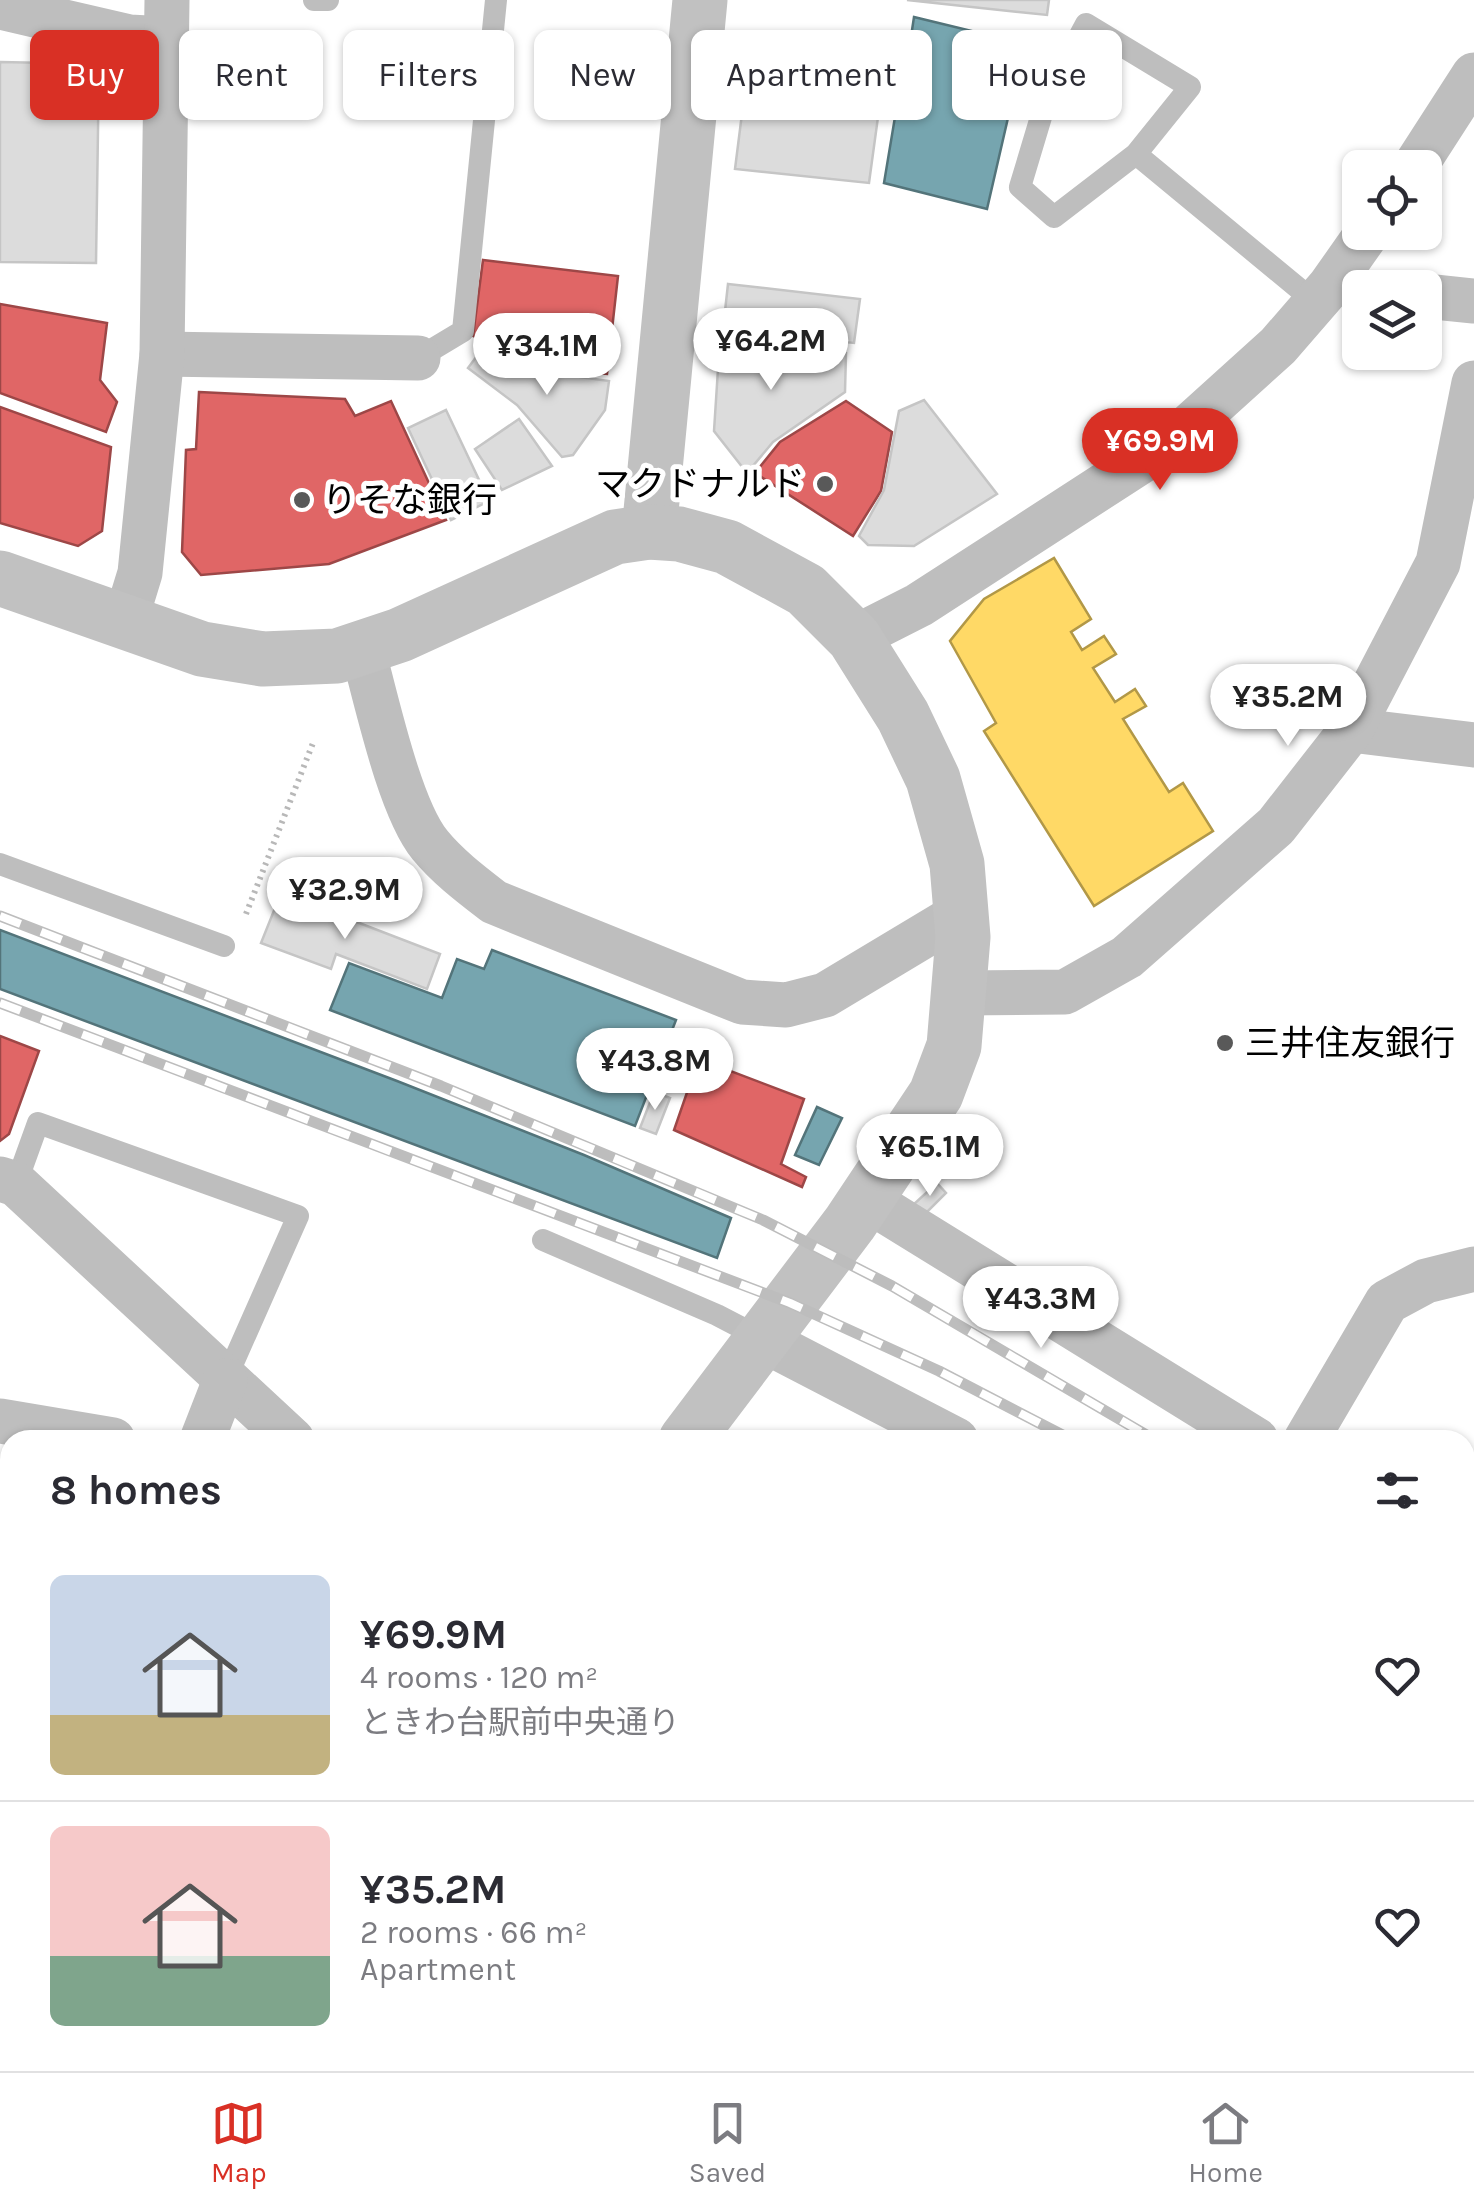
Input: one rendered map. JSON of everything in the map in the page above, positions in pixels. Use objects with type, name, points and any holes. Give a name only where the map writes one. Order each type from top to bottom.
[{"type":"street","points":[[649,532],[700,0]]},
{"type":"street","points":[[0,7],[129,37],[168,20],[162,354],[140,573],[125,622]]},
{"type":"street","points":[[1426,150],[1474,75]]},
{"type":"street","points":[[854,638],[919,605],[1174,440],[1335,293],[1358,250]]},
{"type":"street","points":[[1442,298],[1474,301]]},
{"type":"street","points":[[162,354],[418,358]]},
{"type":"street","points":[[960,994],[1065,992],[1127,957],[1276,826],[1351,730],[1438,563],[1474,382]]},
{"type":"street","points":[[0,578],[202,649],[263,658],[337,656],[400,635],[615,537],[649,532],[679,534],[728,547],[806,590],[854,638],[902,716],[933,780],[956,864],[960,994],[954,1046],[936,1094],[866,1199],[694,1430]]},
{"type":"street","points":[[362,647],[406,800],[428,843],[494,902],[742,1002],[786,1005],[825,995],[960,914]]},
{"type":"street","points":[[1351,730],[1474,744]]},
{"type":"street","points":[[8,1181],[281,1430]]},
{"type":"street","points":[[866,1199],[1240,1430]]},
{"type":"street","points":[[1312,1430],[1387,1302],[1426,1281],[1474,1269]]},
{"type":"street","points":[[764,1340],[937,1430]]},
{"type":"street","points":[[206,1430],[226,1381]]},
{"type":"street","points":[[0,1421],[54,1430]]},
{"type":"lane","points":[[314,0],[328,0]]},
{"type":"lane","points":[[418,358],[463,332],[496,0]]},
{"type":"lane","points":[[1086,24],[1190,87],[1136,154],[1054,217],[1020,186],[1047,98],[1086,24]]},
{"type":"lane","points":[[1136,154],[1335,293]]},
{"type":"lane","points":[[0,864],[224,946]]},
{"type":"lane","points":[[8,1181],[38,1123],[298,1216],[226,1381]]},
{"type":"lane","points":[[543,1240],[717,1315],[764,1340]]},
{"type":"path","points":[[224,946],[232,950],[313,743]]},
{"type":"building: Homes","points":[[1054,558],[1091,619],[1071,632],[1082,650],[1104,636],[1116,654],[1093,668],[1115,702],[1135,689],[1146,706],[1123,719],[1169,792],[1183,783],[1213,831],[1094,906],[984,731],[996,723],[950,641],[984,599]]},
{"type":"building: Shops","points":[[483,260],[618,276],[607,374],[562,370],[473,336]]},
{"type":"building: Shops","points":[[0,304],[107,323],[100,380],[117,402],[106,432],[0,393]]},
{"type":"building: Shops","points":[[199,392],[345,399],[355,416],[391,401],[446,520],[329,564],[201,575],[182,552],[186,450],[196,449]]},
{"type":"building: Shops","points":[[846,401],[892,432],[881,491],[853,536],[755,473],[780,442]]},
{"type":"building: Shops","points":[[0,407],[111,447],[102,531],[78,546],[0,523]]},
{"type":"building: Shops","points":[[0,1036],[39,1051],[9,1134],[0,1141]]},
{"type":"building: Shops","points":[[670,1048],[804,1099],[781,1164],[806,1177],[802,1187],[674,1130],[691,1081],[662,1066]]},
{"type":"building: Public","points":[[914,17],[967,30],[952,30],[952,120],[1007,120],[987,209],[884,183],[894,120],[932,120],[932,30],[912,30]]},
{"type":"building: Public","points":[[0,930],[397,1081],[731,1218],[717,1258],[0,989]]},
{"type":"building: Public","points":[[492,950],[676,1020],[635,1126],[330,1010],[349,963],[442,998],[457,959],[484,969]]},
{"type":"building: Public","points":[[817,1107],[842,1118],[819,1165],[795,1155]]},
{"type":"building: Other","points":[[907,0],[1049,0],[1047,15]]},
{"type":"building: Other","points":[[0,62],[30,63],[30,120],[98,120],[96,263],[0,262]]},
{"type":"building: Other","points":[[741,120],[878,120],[869,183],[735,169]]},
{"type":"building: Other","points":[[728,284],[860,299],[854,343],[723,329]]},
{"type":"building: Other","points":[[720,338],[846,353],[845,392],[773,442],[747,473],[714,431]]},
{"type":"building: Other","points":[[485,345],[537,371],[609,381],[605,410],[573,455],[562,457],[517,405],[468,368]]},
{"type":"building: Other","points":[[924,400],[997,494],[914,546],[868,545],[859,536],[884,490],[899,411]]},
{"type":"building: Other","points":[[446,410],[489,501],[451,520],[408,428]]},
{"type":"building: Other","points":[[519,419],[552,466],[502,490],[475,449]]},
{"type":"building: Other","points":[[281,893],[440,954],[427,989],[336,954],[331,969],[261,943]]},
{"type":"building: Other","points":[[654,1092],[670,1098],[656,1134],[640,1128]]},
{"type":"building: Other","points":[[937,1183],[946,1193],[924,1215],[914,1204]]},
{"type":"railway","points":[[0,916],[441,1086],[763,1220],[892,1286],[1138,1430]]},
{"type":"railway","points":[[0,1003],[790,1303],[939,1371],[1053,1430]]},
{"type":"place","name":"マクドナルド","points":[[825,484]]},
{"type":"place","name":"りそな銀行","points":[[302,500]]},
{"type":"place","name":"三井住友銀行","points":[[1225,1043]]}]
